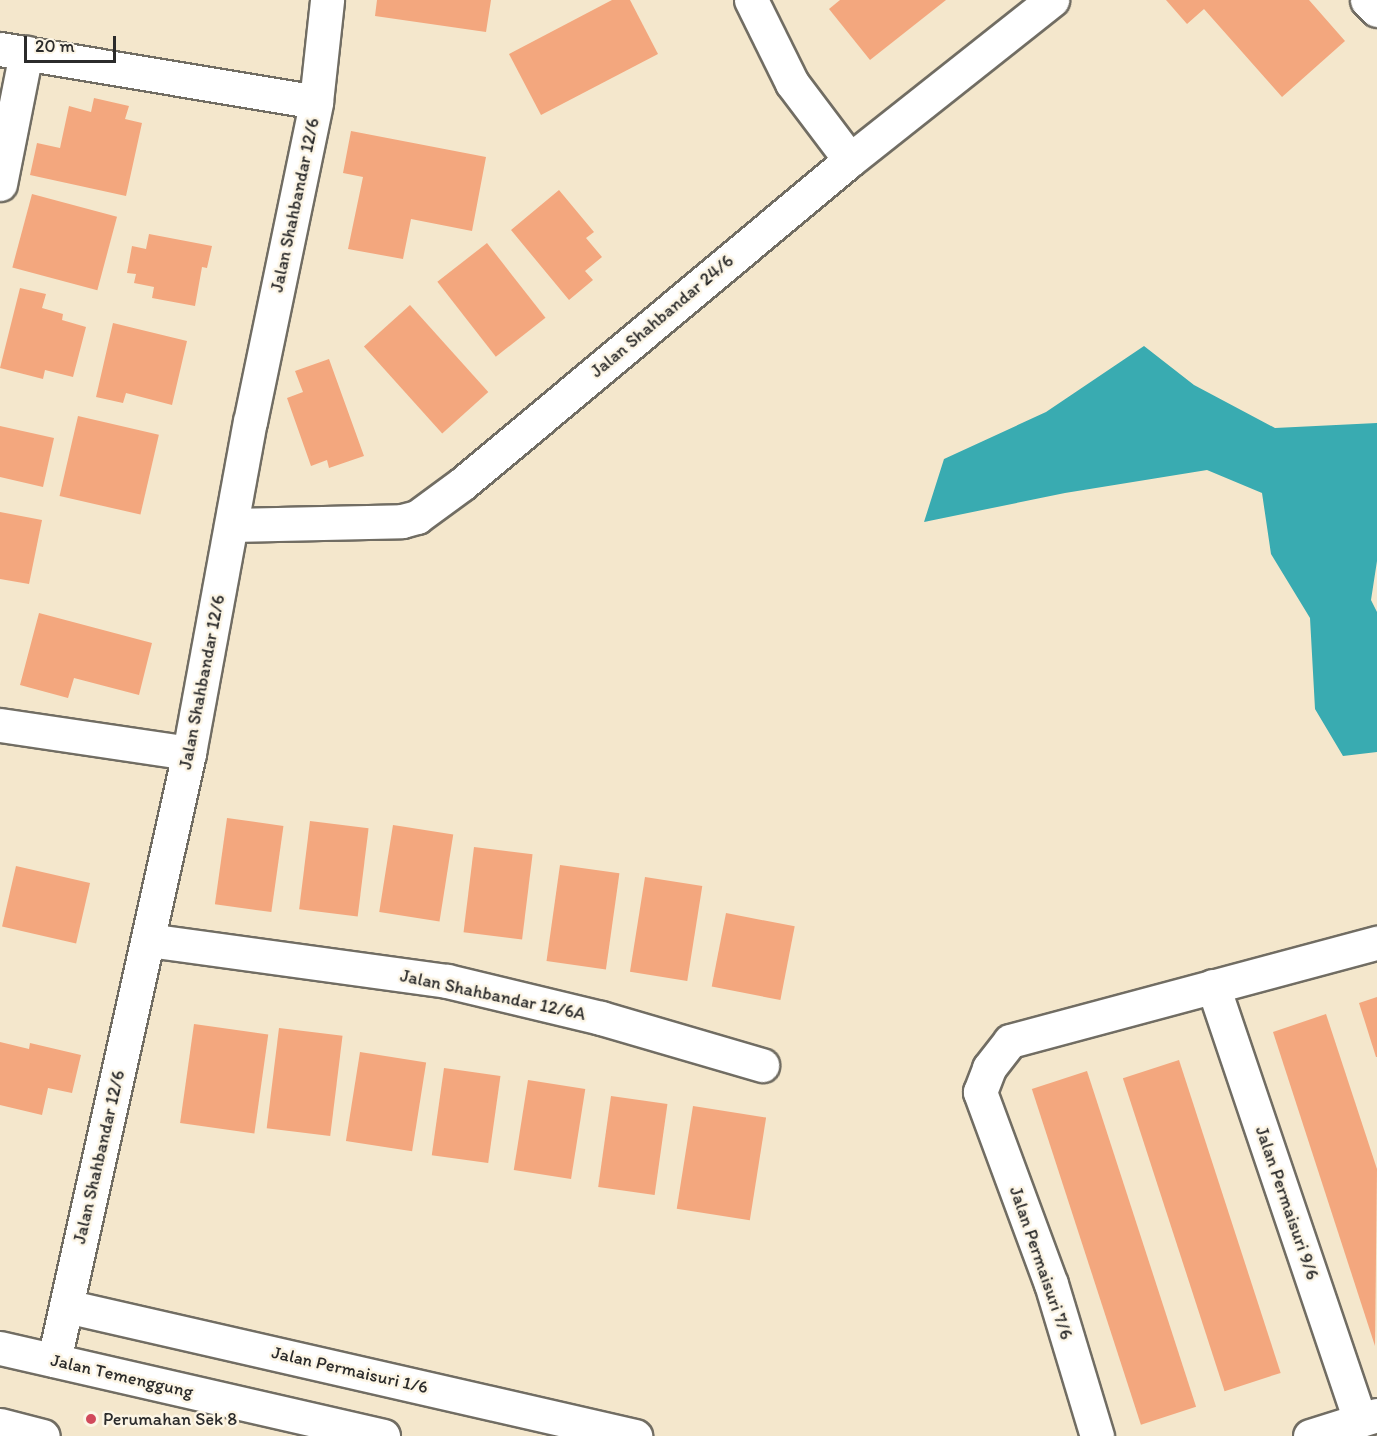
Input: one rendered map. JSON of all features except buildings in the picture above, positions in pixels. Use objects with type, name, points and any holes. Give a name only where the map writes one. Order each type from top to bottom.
[{"type":"street","name":"Jalan Shahbandar 12/6","points":[[54,1360],[189,753],[250,422],[316,102],[327,0]]},
{"type":"street","points":[[751,0],[792,83],[850,160]]},
{"type":"street","name":"Jalan Shahbandar 24/6","points":[[232,525],[402,521],[417,517],[462,484],[850,160],[1052,0]]},
{"type":"street","points":[[1367,0],[1377,10]]},
{"type":"street","points":[[0,184],[13,51],[316,102]]},
{"type":"street","points":[[0,725],[189,753]]},
{"type":"street","name":"Jalan Shahbandar 12/6A","points":[[148,939],[447,981],[601,1018],[762,1065]]},
{"type":"street","points":[[1213,986],[1377,943]]},
{"type":"street","name":"Jalan Permaisuri 7/6","points":[[1097,1436],[1051,1284],[980,1092],[989,1068],[1010,1041],[1213,986]]},
{"type":"street","name":"Jalan Permaisuri 9/6","points":[[1213,986],[1369,1418]]},
{"type":"street","name":"Jalan Permaisuri 1/6","points":[[66,1306],[635,1436]]},
{"type":"street","name":"Jalan Temenggung","points":[[0,1348],[383,1436]]},
{"type":"street","points":[[1310,1436],[1369,1418]]},
{"type":"street","points":[[0,1425],[43,1436]]},
{"type":"water","points":[[1144,346],[1194,385],[1275,428],[1377,423],[1377,561],[1371,600],[1377,612],[1377,752],[1343,756],[1315,709],[1310,618],[1271,554],[1262,493],[1207,470],[1065,493],[924,522],[944,459],[1046,412]]},
{"type":"place","name":"Perumahan Sek 8","points":[[91,1419]]}]
